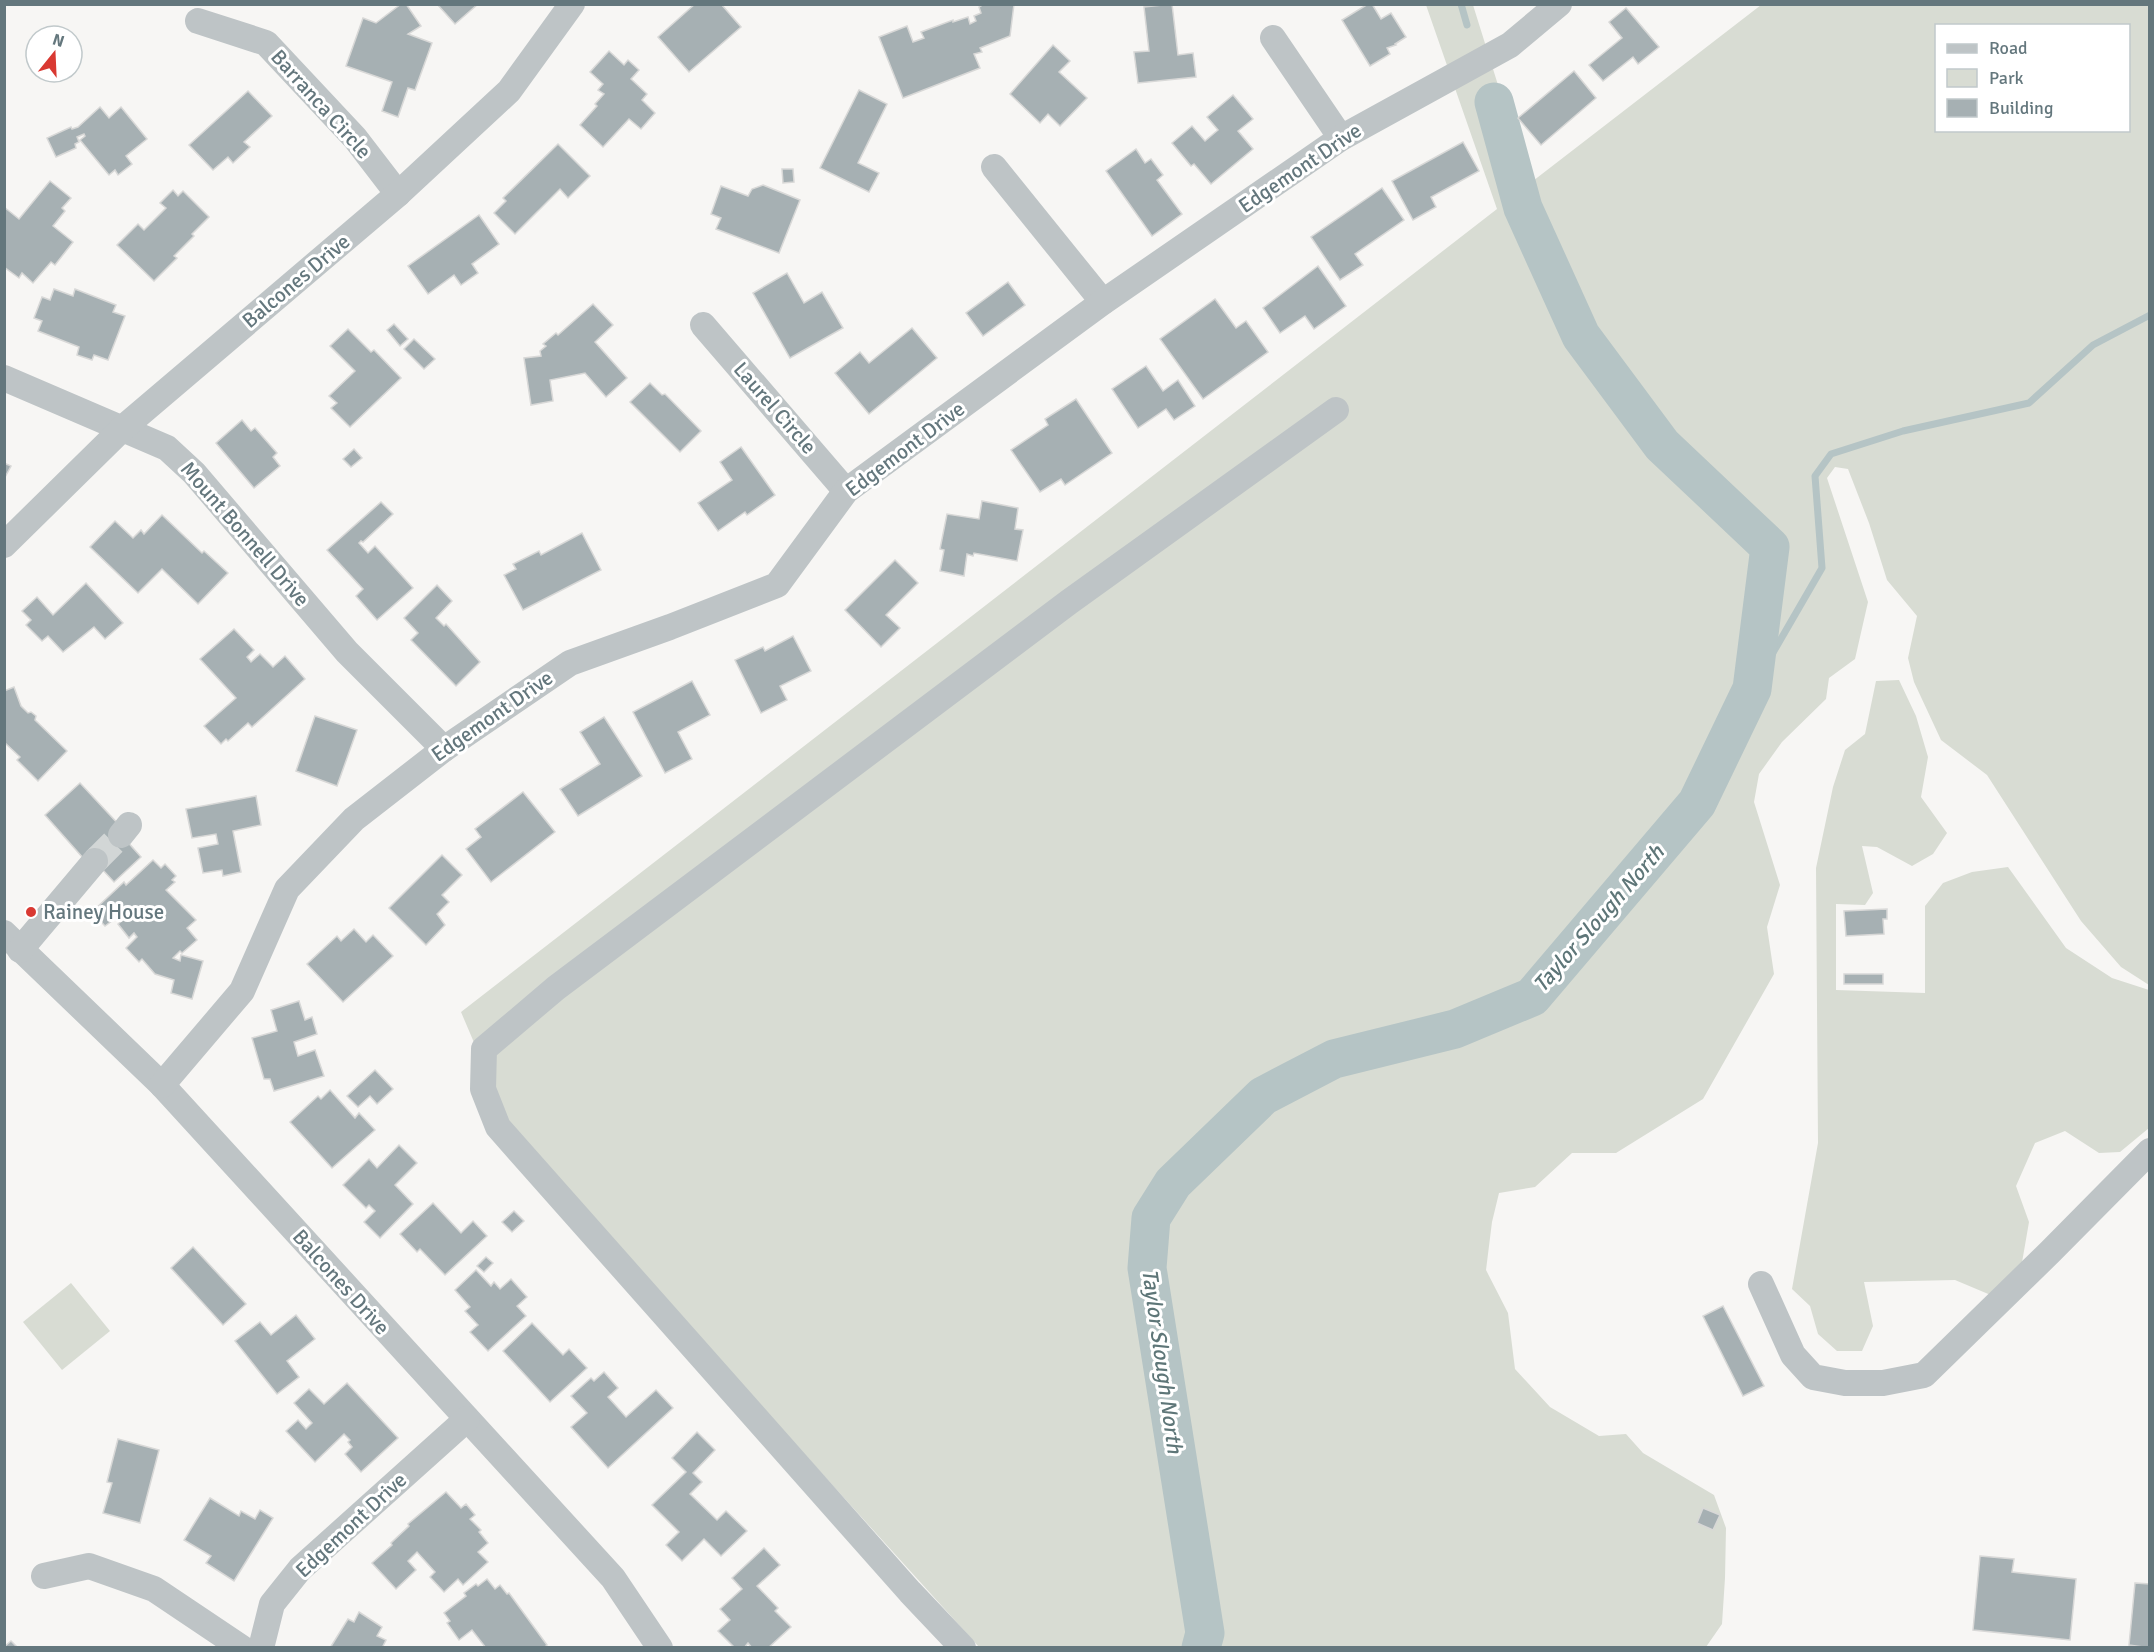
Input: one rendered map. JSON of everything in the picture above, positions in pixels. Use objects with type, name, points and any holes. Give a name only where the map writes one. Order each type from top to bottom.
[{"type":"street","name":"Balcones Drive","points":[[4,544],[123,428],[398,194],[509,91],[572,4]]},
{"type":"street","name":"Edgemont Drive","points":[[162,1085],[242,991],[287,889],[354,819],[444,748],[570,663],[777,585],[846,490],[1103,303],[1341,138],[1510,45],[1559,4]]},
{"type":"street","name":"Barranca Circle","points":[[198,21],[266,44],[355,138],[398,194]]},
{"type":"street","points":[[1273,38],[1341,138]]},
{"type":"street","points":[[994,167],[1103,303]]},
{"type":"street","name":"Laurel Circle","points":[[703,325],[846,490]]},
{"type":"street","name":"Mount Bonnell Drive","points":[[4,378],[167,448],[194,473],[347,652],[444,748]]},
{"type":"street","points":[[963,1647],[910,1592],[498,1127],[483,1089],[484,1048],[556,988],[1070,602],[1336,410]]},
{"type":"street","points":[[13,941],[95,861]]},
{"type":"street","name":"Balcones Drive","points":[[13,941],[162,1085],[613,1578],[660,1647]]},
{"type":"street","points":[[1761,1284],[1793,1355],[1813,1377],[1845,1383],[1883,1383],[1924,1375],[2150,1150]]},
{"type":"street","name":"Edgemont Drive","points":[[261,1647],[272,1604],[300,1569],[466,1419]]},
{"type":"street","points":[[44,1576],[89,1566],[154,1589],[242,1647]]},
{"type":"green space","points":[[1426,5],[1473,5],[1529,184],[1761,5],[2149,5],[2149,985],[2121,967],[2081,921],[1987,775],[1941,740],[1914,682],[1908,658],[1917,616],[1887,580],[1869,523],[1848,469],[1835,467],[1827,478],[1868,602],[1855,659],[1829,678],[1826,699],[1782,742],[1759,774],[1754,802],[1780,885],[1767,927],[1774,974],[1703,1099],[1616,1153],[1572,1153],[1535,1187],[1499,1193],[1492,1222],[1486,1270],[1508,1313],[1515,1369],[1550,1407],[1599,1436],[1626,1434],[1643,1453],[1714,1495],[1726,1528],[1725,1578],[1722,1624],[1706,1647],[979,1647],[502,1120],[487,1073],[461,1012],[1497,209]]},
{"type":"green space","points":[[1899,680],[1916,716],[1928,757],[1921,797],[1947,833],[1933,854],[1912,866],[1877,847],[1862,846],[1873,893],[1865,905],[1836,904],[1836,990],[1925,993],[1925,906],[1943,883],[1972,872],[2008,867],[2066,948],[2112,978],[2149,990],[2149,1128],[2120,1152],[2099,1153],[2065,1131],[2035,1143],[2016,1186],[2029,1222],[2020,1274],[1993,1296],[1955,1280],[1864,1282],[1873,1326],[1862,1351],[1837,1351],[1818,1334],[1810,1306],[1792,1289],[1818,1143],[1816,868],[1833,787],[1845,750],[1865,734],[1876,681]]},
{"type":"green space","points":[[71,1283],[110,1331],[62,1370],[23,1322]]},
{"type":"building","points":[[401,4],[406,4],[421,26],[408,34],[432,43],[415,90],[408,88],[398,117],[382,111],[392,82],[346,66],[363,18],[376,23]]},
{"type":"building","points":[[437,4],[478,4],[455,24]]},
{"type":"building","points":[[695,4],[721,4],[741,27],[689,72],[658,37]]},
{"type":"building","points":[[984,4],[1014,4],[1010,36],[980,48],[982,52],[974,54],[980,68],[903,98],[879,37],[907,26],[913,42],[924,38],[921,32],[953,20],[953,22],[968,17],[970,24],[976,21],[974,16],[981,13],[979,7]]},
{"type":"building","points":[[1172,4],[1178,55],[1193,53],[1196,77],[1138,83],[1134,52],[1149,51],[1144,7]]},
{"type":"building","points":[[1368,4],[1372,4],[1381,19],[1391,13],[1406,37],[1396,45],[1387,48],[1390,54],[1370,66],[1342,20]]},
{"type":"building","points":[[1626,8],[1659,47],[1638,64],[1633,57],[1603,81],[1589,65],[1622,38],[1609,22]]},
{"type":"building","points":[[1053,45],[1070,61],[1059,72],[1087,98],[1060,126],[1048,114],[1040,123],[1010,94]]},
{"type":"building","points":[[609,51],[624,65],[628,60],[639,70],[631,79],[647,94],[642,100],[655,113],[641,129],[629,119],[603,147],[580,125],[597,106],[595,104],[604,94],[598,90],[603,84],[590,72]]},
{"type":"building","points":[[1574,71],[1596,98],[1541,145],[1518,118]]},
{"type":"building","points":[[859,90],[887,104],[858,163],[879,173],[869,192],[820,168]]},
{"type":"building","points":[[248,91],[272,116],[244,142],[250,147],[233,163],[228,157],[213,170],[189,145]]},
{"type":"building","points":[[1233,95],[1253,119],[1238,131],[1253,149],[1211,184],[1194,164],[1191,166],[1172,143],[1192,126],[1205,141],[1218,130],[1207,117]]},
{"type":"building","points":[[100,107],[109,118],[121,107],[147,139],[126,156],[132,164],[118,175],[115,170],[109,175],[80,140],[85,136],[84,134],[77,137],[79,142],[75,144],[76,148],[56,157],[47,138],[71,127],[72,129],[78,127]]},
{"type":"building","points":[[1463,142],[1479,171],[1431,197],[1436,207],[1413,220],[1392,181]]},
{"type":"building","points":[[558,144],[590,176],[568,198],[560,189],[515,234],[494,213],[506,201],[503,198]]},
{"type":"building","points":[[1136,149],[1145,163],[1151,159],[1163,175],[1157,180],[1182,214],[1152,236],[1106,171]]},
{"type":"building","points":[[782,169],[793,169],[794,182],[783,183]]},
{"type":"building","points":[[50,181],[71,198],[62,208],[65,211],[53,226],[73,242],[55,265],[51,262],[33,283],[22,273],[19,278],[4,267],[4,207],[19,219]]},
{"type":"building","points":[[763,185],[800,200],[779,253],[716,229],[721,218],[711,214],[721,186],[748,196],[752,189]]},
{"type":"building","points":[[1382,188],[1404,220],[1355,254],[1363,265],[1340,280],[1311,237]]},
{"type":"building","points":[[173,190],[178,196],[183,191],[209,217],[174,256],[177,258],[154,281],[117,245],[138,224],[144,230],[166,208],[160,203]]},
{"type":"building","points":[[479,215],[499,244],[472,264],[478,273],[461,285],[454,275],[428,294],[408,266]]},
{"type":"building","points":[[1318,266],[1346,306],[1314,329],[1305,316],[1280,333],[1263,308]]},
{"type":"building","points":[[787,273],[804,303],[822,292],[843,328],[790,358],[753,293]]},
{"type":"building","points":[[1008,282],[1025,305],[983,336],[966,313]]},
{"type":"building","points":[[54,289],[73,296],[75,289],[116,305],[113,312],[125,316],[108,360],[94,355],[92,360],[77,355],[79,347],[38,331],[42,321],[34,318],[42,297],[50,300]]},
{"type":"building","points":[[1215,299],[1236,328],[1246,321],[1268,352],[1203,399],[1160,339]]},
{"type":"building","points":[[593,304],[613,325],[595,342],[627,378],[606,397],[585,373],[550,380],[553,401],[531,405],[524,358],[541,356],[540,351],[546,346],[543,344],[556,333],[558,335]]},
{"type":"building","points":[[394,324],[408,339],[400,346],[387,330]]},
{"type":"building","points":[[912,328],[937,358],[869,414],[835,373],[860,352],[869,363]]},
{"type":"building","points":[[348,329],[371,352],[374,350],[401,378],[350,427],[331,408],[337,403],[329,396],[355,371],[330,346]]},
{"type":"building","points":[[414,339],[435,359],[424,369],[404,349]]},
{"type":"building","points":[[1146,366],[1163,391],[1178,380],[1195,406],[1174,420],[1166,409],[1138,428],[1112,389]]},
{"type":"building","points":[[650,383],[662,395],[665,394],[701,431],[680,452],[630,402]]},
{"type":"building","points":[[1076,399],[1112,453],[1065,485],[1061,479],[1040,492],[1011,450],[1048,425],[1045,419]]},
{"type":"building","points":[[242,420],[251,431],[255,428],[277,453],[273,457],[280,466],[254,488],[216,443]]},
{"type":"building","points":[[741,447],[775,495],[747,515],[745,512],[718,531],[698,503],[732,480],[720,462]]},
{"type":"building","points":[[354,449],[362,458],[351,467],[343,459]]},
{"type":"building","points":[[4,463],[11,466],[4,479]]},
{"type":"building","points":[[982,501],[1018,508],[1015,529],[1023,530],[1017,561],[974,553],[973,556],[967,554],[964,576],[940,571],[944,550],[940,549],[947,514],[979,519]]},
{"type":"building","points":[[381,502],[393,514],[363,542],[359,543],[368,553],[375,546],[413,588],[377,620],[356,596],[363,589],[327,550]]},
{"type":"building","points":[[162,515],[202,553],[204,551],[228,573],[198,604],[162,569],[138,593],[90,547],[115,521],[133,538],[141,530],[144,534]]},
{"type":"building","points":[[582,533],[601,570],[523,610],[504,575],[516,569],[513,564],[539,551],[541,555]]},
{"type":"building","points":[[895,560],[918,583],[886,615],[900,628],[881,647],[845,610]]},
{"type":"building","points":[[86,583],[123,623],[105,639],[94,627],[63,652],[48,636],[42,641],[26,625],[31,620],[22,611],[37,597],[53,615]]},
{"type":"building","points":[[437,585],[452,601],[436,618],[444,626],[446,624],[480,662],[456,686],[411,640],[418,633],[404,618]]},
{"type":"building","points":[[234,629],[254,650],[247,657],[251,662],[260,654],[273,667],[285,656],[305,679],[252,727],[248,723],[228,741],[226,739],[221,744],[204,726],[236,698],[200,659]]},
{"type":"building","points":[[793,636],[811,671],[780,686],[787,700],[761,713],[735,660],[763,647],[765,651]]},
{"type":"building","points":[[692,681],[710,715],[678,732],[692,759],[665,773],[633,712]]},
{"type":"building","points":[[14,687],[21,706],[28,713],[31,712],[36,716],[35,720],[67,751],[38,781],[17,760],[20,757],[4,742],[4,691]]},
{"type":"building","points":[[315,716],[357,730],[337,786],[296,771]]},
{"type":"building","points":[[604,717],[642,776],[578,816],[560,789],[600,764],[580,732]]},
{"type":"building","points":[[80,783],[121,827],[117,830],[141,857],[114,882],[89,855],[84,859],[45,815]]},
{"type":"building","points":[[523,792],[555,832],[491,882],[466,849],[481,837],[475,829]]},
{"type":"building","points":[[256,796],[261,825],[233,831],[241,872],[223,876],[222,870],[203,873],[198,848],[218,844],[216,834],[192,838],[186,809]]},
{"type":"building","points":[[442,855],[462,875],[442,895],[449,902],[437,914],[445,925],[426,945],[389,908]]},
{"type":"building","points":[[153,860],[161,868],[165,864],[176,876],[172,880],[175,882],[166,890],[196,920],[187,928],[197,940],[173,958],[180,961],[181,955],[203,961],[192,999],[171,993],[174,980],[155,974],[142,959],[139,962],[126,948],[137,937],[134,933],[129,938],[118,924],[124,919],[120,915],[105,926],[92,912],[124,882],[126,885]]},
{"type":"building","points":[[1887,909],[1887,919],[1883,919],[1884,934],[1846,936],[1844,911]]},
{"type":"building","points":[[354,929],[366,942],[373,935],[393,956],[343,1002],[307,964],[337,936],[341,941]]},
{"type":"building","points":[[1844,974],[1883,974],[1883,984],[1844,984]]},
{"type":"building","points":[[299,1001],[305,1020],[312,1017],[317,1034],[294,1042],[298,1056],[315,1050],[324,1076],[274,1091],[270,1079],[264,1079],[252,1038],[277,1031],[271,1010]]},
{"type":"building","points":[[375,1070],[393,1089],[377,1104],[370,1096],[358,1107],[347,1096]]},
{"type":"building","points":[[330,1090],[355,1118],[359,1113],[375,1130],[332,1168],[290,1122],[318,1096],[321,1099]]},
{"type":"building","points":[[399,1145],[417,1163],[395,1185],[413,1204],[380,1238],[364,1222],[375,1211],[369,1205],[366,1208],[343,1185],[369,1159],[377,1168]]},
{"type":"building","points":[[433,1203],[461,1233],[473,1221],[487,1236],[445,1275],[420,1249],[417,1252],[400,1234]]},
{"type":"building","points":[[514,1211],[524,1221],[512,1232],[502,1222]]},
{"type":"building","points":[[193,1247],[246,1304],[223,1325],[171,1268]]},
{"type":"building","points":[[486,1257],[493,1263],[484,1272],[477,1266]]},
{"type":"building","points":[[476,1270],[491,1286],[494,1282],[500,1289],[511,1279],[527,1297],[517,1306],[526,1316],[488,1351],[470,1332],[478,1325],[465,1311],[470,1307],[455,1290]]},
{"type":"building","points":[[1723,1306],[1764,1386],[1743,1396],[1703,1316]]},
{"type":"building","points":[[296,1315],[315,1339],[287,1361],[299,1377],[277,1394],[235,1341],[260,1322],[271,1335]]},
{"type":"building","points":[[532,1323],[563,1355],[569,1349],[587,1368],[550,1402],[503,1351]]},
{"type":"building","points":[[604,1372],[618,1388],[608,1397],[626,1417],[656,1390],[673,1408],[608,1468],[571,1427],[587,1413],[571,1396],[591,1378],[594,1381]]},
{"type":"building","points":[[347,1383],[398,1438],[361,1472],[345,1454],[352,1447],[348,1442],[350,1440],[344,1434],[315,1462],[286,1431],[298,1420],[306,1429],[312,1423],[294,1403],[309,1389],[324,1404]]},
{"type":"building","points":[[697,1432],[715,1450],[693,1473],[702,1482],[690,1494],[717,1520],[726,1511],[747,1531],[721,1556],[704,1539],[682,1561],[666,1545],[679,1532],[652,1505],[686,1472],[672,1458]]},
{"type":"building","points":[[118,1439],[159,1450],[140,1523],[103,1513],[112,1483],[107,1482]]},
{"type":"building","points":[[446,1492],[461,1508],[466,1504],[475,1515],[470,1519],[481,1530],[479,1532],[488,1543],[478,1552],[488,1562],[463,1585],[458,1579],[444,1592],[430,1577],[435,1572],[417,1552],[408,1561],[416,1570],[396,1589],[372,1563],[392,1545],[391,1543],[409,1526],[408,1524]]},
{"type":"building","points":[[210,1498],[239,1516],[241,1511],[255,1519],[260,1510],[273,1518],[234,1581],[206,1563],[211,1556],[184,1540]]},
{"type":"building","points":[[1703,1508],[1720,1515],[1713,1530],[1697,1523]]},
{"type":"building","points":[[764,1548],[780,1565],[757,1586],[778,1608],[775,1611],[791,1627],[768,1648],[752,1648],[748,1643],[744,1648],[735,1648],[718,1631],[730,1620],[720,1609],[742,1589],[732,1578]]},
{"type":"building","points":[[1980,1556],[2014,1559],[2012,1572],[2076,1579],[2070,1640],[1973,1630]]},
{"type":"building","points":[[487,1579],[495,1589],[500,1585],[507,1594],[509,1593],[547,1645],[544,1648],[486,1648],[472,1630],[459,1640],[447,1623],[450,1621],[444,1613],[466,1596],[464,1593]]},
{"type":"building","points":[[2135,1583],[2150,1584],[2150,1648],[2129,1645]]},
{"type":"building","points":[[359,1612],[382,1627],[377,1636],[386,1640],[382,1648],[330,1648],[348,1619],[354,1622]]},
{"type":"building","points":[[11,1641],[18,1648],[4,1648],[4,1647]]},
{"type":"waterway","name":"Taylor Slough North","points":[[1461,4],[1467,25]]},
{"type":"waterway","name":"Taylor Slough North","points":[[1201,1648],[1205,1633],[1147,1268],[1151,1218],[1173,1183],[1263,1096],[1334,1059],[1455,1029],[1532,997],[1697,803],[1752,689],[1770,547],[1662,445],[1581,336],[1523,208],[1494,102]]},
{"type":"waterway","points":[[1752,689],[1822,568],[1815,476],[1831,454],[1903,431],[2029,403],[2093,345],[2150,315]]},
{"type":"tunnel","points":[[95,861],[121,835]]},
{"type":"place","name":"Rainey House","points":[[31,912]]}]
